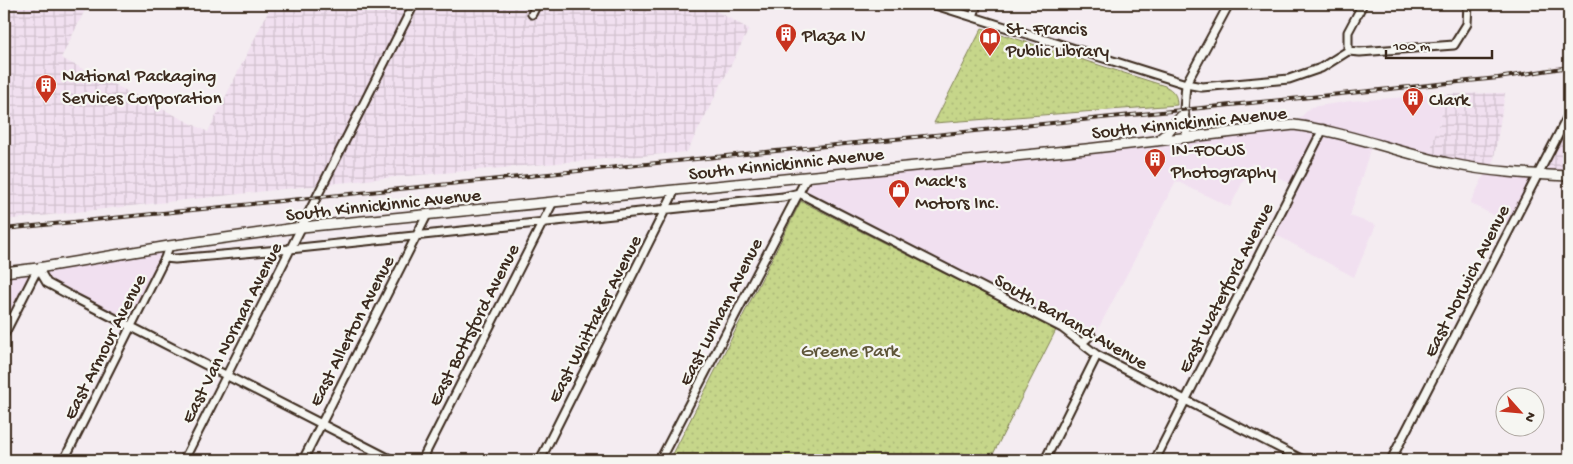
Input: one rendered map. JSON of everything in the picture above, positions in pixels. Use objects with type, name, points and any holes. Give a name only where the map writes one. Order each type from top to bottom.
[{"type":"street","name":"East Van Norman Avenue","points":[[184,460],[414,4]]},
{"type":"street","points":[[532,14],[537,4]]},
{"type":"street","points":[[932,4],[1186,84],[1202,87],[1289,79],[1321,68],[1348,51],[1360,52],[1454,45],[1467,24],[1468,4]]},
{"type":"street","points":[[973,17],[977,4]]},
{"type":"street","points":[[1186,138],[1184,113],[1186,84],[1229,4]]},
{"type":"street","points":[[1348,51],[1348,32],[1363,4]]},
{"type":"street","points":[[1157,141],[1166,134],[1184,113]]},
{"type":"street","name":"East Norwich Avenue","points":[[1391,460],[1569,114]]},
{"type":"street","name":"South Kinnickinnic Avenue","points":[[4,272],[302,226],[807,177],[1294,125],[1323,129],[1448,164],[1480,169],[1569,176]]},
{"type":"street","name":"East Waterford Avenue","points":[[1155,460],[1323,129]]},
{"type":"street","name":"East Lunham Avenue","points":[[660,460],[807,177]]},
{"type":"street","name":"East Whittaker Avenue","points":[[540,460],[675,190]]},
{"type":"street","name":"South Kinnickinnic Avenue","points":[[165,258],[175,259],[290,249],[783,198],[799,193]]},
{"type":"street","name":"South Barland Avenue","points":[[799,193],[1062,328],[1097,354],[1185,401],[1304,460]]},
{"type":"street","name":"East Bottsford Avenue","points":[[422,460],[553,202]]},
{"type":"street","name":"East Allerton Avenue","points":[[303,460],[427,215]]},
{"type":"street","name":"East Armour Avenue","points":[[64,460],[165,258],[169,246]]},
{"type":"street","points":[[38,268],[47,283],[392,460]]},
{"type":"street","points":[[4,335],[38,268]]},
{"type":"street","points":[[1082,343],[1090,335]]},
{"type":"street","points":[[1045,460],[1097,354]]},
{"type":"shaded area","points":[[4,4],[88,4],[61,58],[208,132],[272,4],[710,4],[709,7],[749,29],[687,152],[384,178],[4,220]]},
{"type":"shaded area","points":[[1505,93],[1492,170],[1428,158],[1448,94]]},
{"type":"shaded area","points":[[1448,94],[1428,158],[1372,143],[1350,216],[1376,225],[1354,277],[1271,232],[1292,190],[1291,184],[1252,163],[1230,207],[1176,181],[1088,348],[1072,335],[799,193],[807,177],[1293,125],[1311,107],[1351,101]]},
{"type":"shaded area","points":[[1569,114],[1569,176],[1538,174]]},
{"type":"shaded area","points":[[1487,170],[1538,174],[1512,225],[1470,203]]},
{"type":"shaded area","points":[[169,246],[131,326],[47,283],[38,268],[4,335],[4,272]]},
{"type":"green space","points":[[982,28],[1165,86],[1174,94],[1177,105],[934,123]]},
{"type":"green space","name":"Greene Park","points":[[801,201],[1056,330],[990,460],[670,460]]},
{"type":"railway","points":[[4,229],[1498,78],[1569,67]]},
{"type":"place","name":"Plaza IV","points":[[786,53]]},
{"type":"place","name":"St. Francis Public Library","points":[[990,57]]},
{"type":"place","name":"National Packaging Services Corporation","points":[[46,104]]},
{"type":"place","name":"Clark","points":[[1413,117]]},
{"type":"place","name":"IN-FOCUS Photography","points":[[1155,178]]},
{"type":"place","name":"Mack's Motors Inc.","points":[[899,209]]}]
